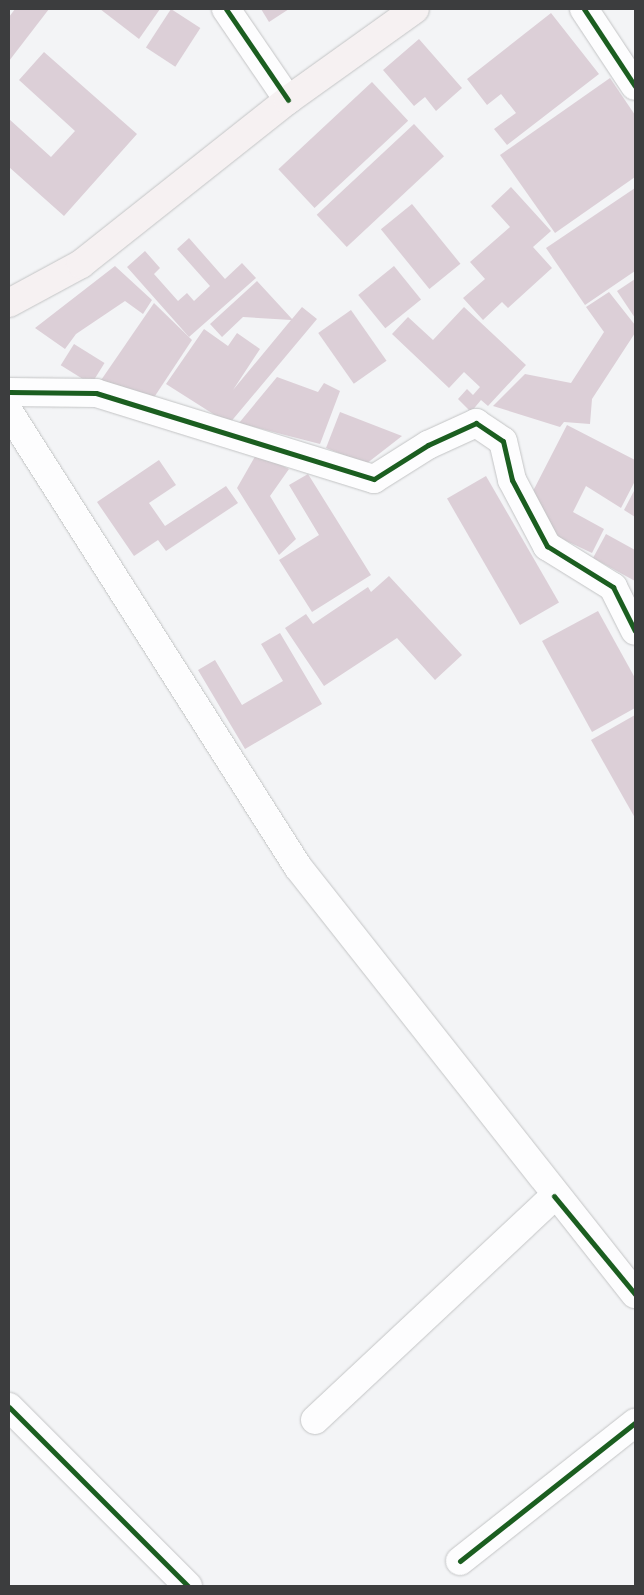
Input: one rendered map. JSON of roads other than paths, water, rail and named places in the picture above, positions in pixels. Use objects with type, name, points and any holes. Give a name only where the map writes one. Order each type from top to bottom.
[{"type":"main road","points":[[9,303],[81,264],[288,100],[415,9]]},
{"type":"street","points":[[226,9],[288,100]]},
{"type":"street","points":[[584,9],[635,86]]},
{"type":"street","points":[[9,392],[96,393],[374,479],[428,445],[476,423],[503,441],[512,480],[547,546],[613,587],[635,631]]},
{"type":"street","points":[[9,412],[298,867],[554,1196],[635,1294]]},
{"type":"street","points":[[315,1420],[554,1196]]},
{"type":"street","points":[[9,1407],[188,1586]]},
{"type":"street","points":[[460,1561],[635,1423]]}]
